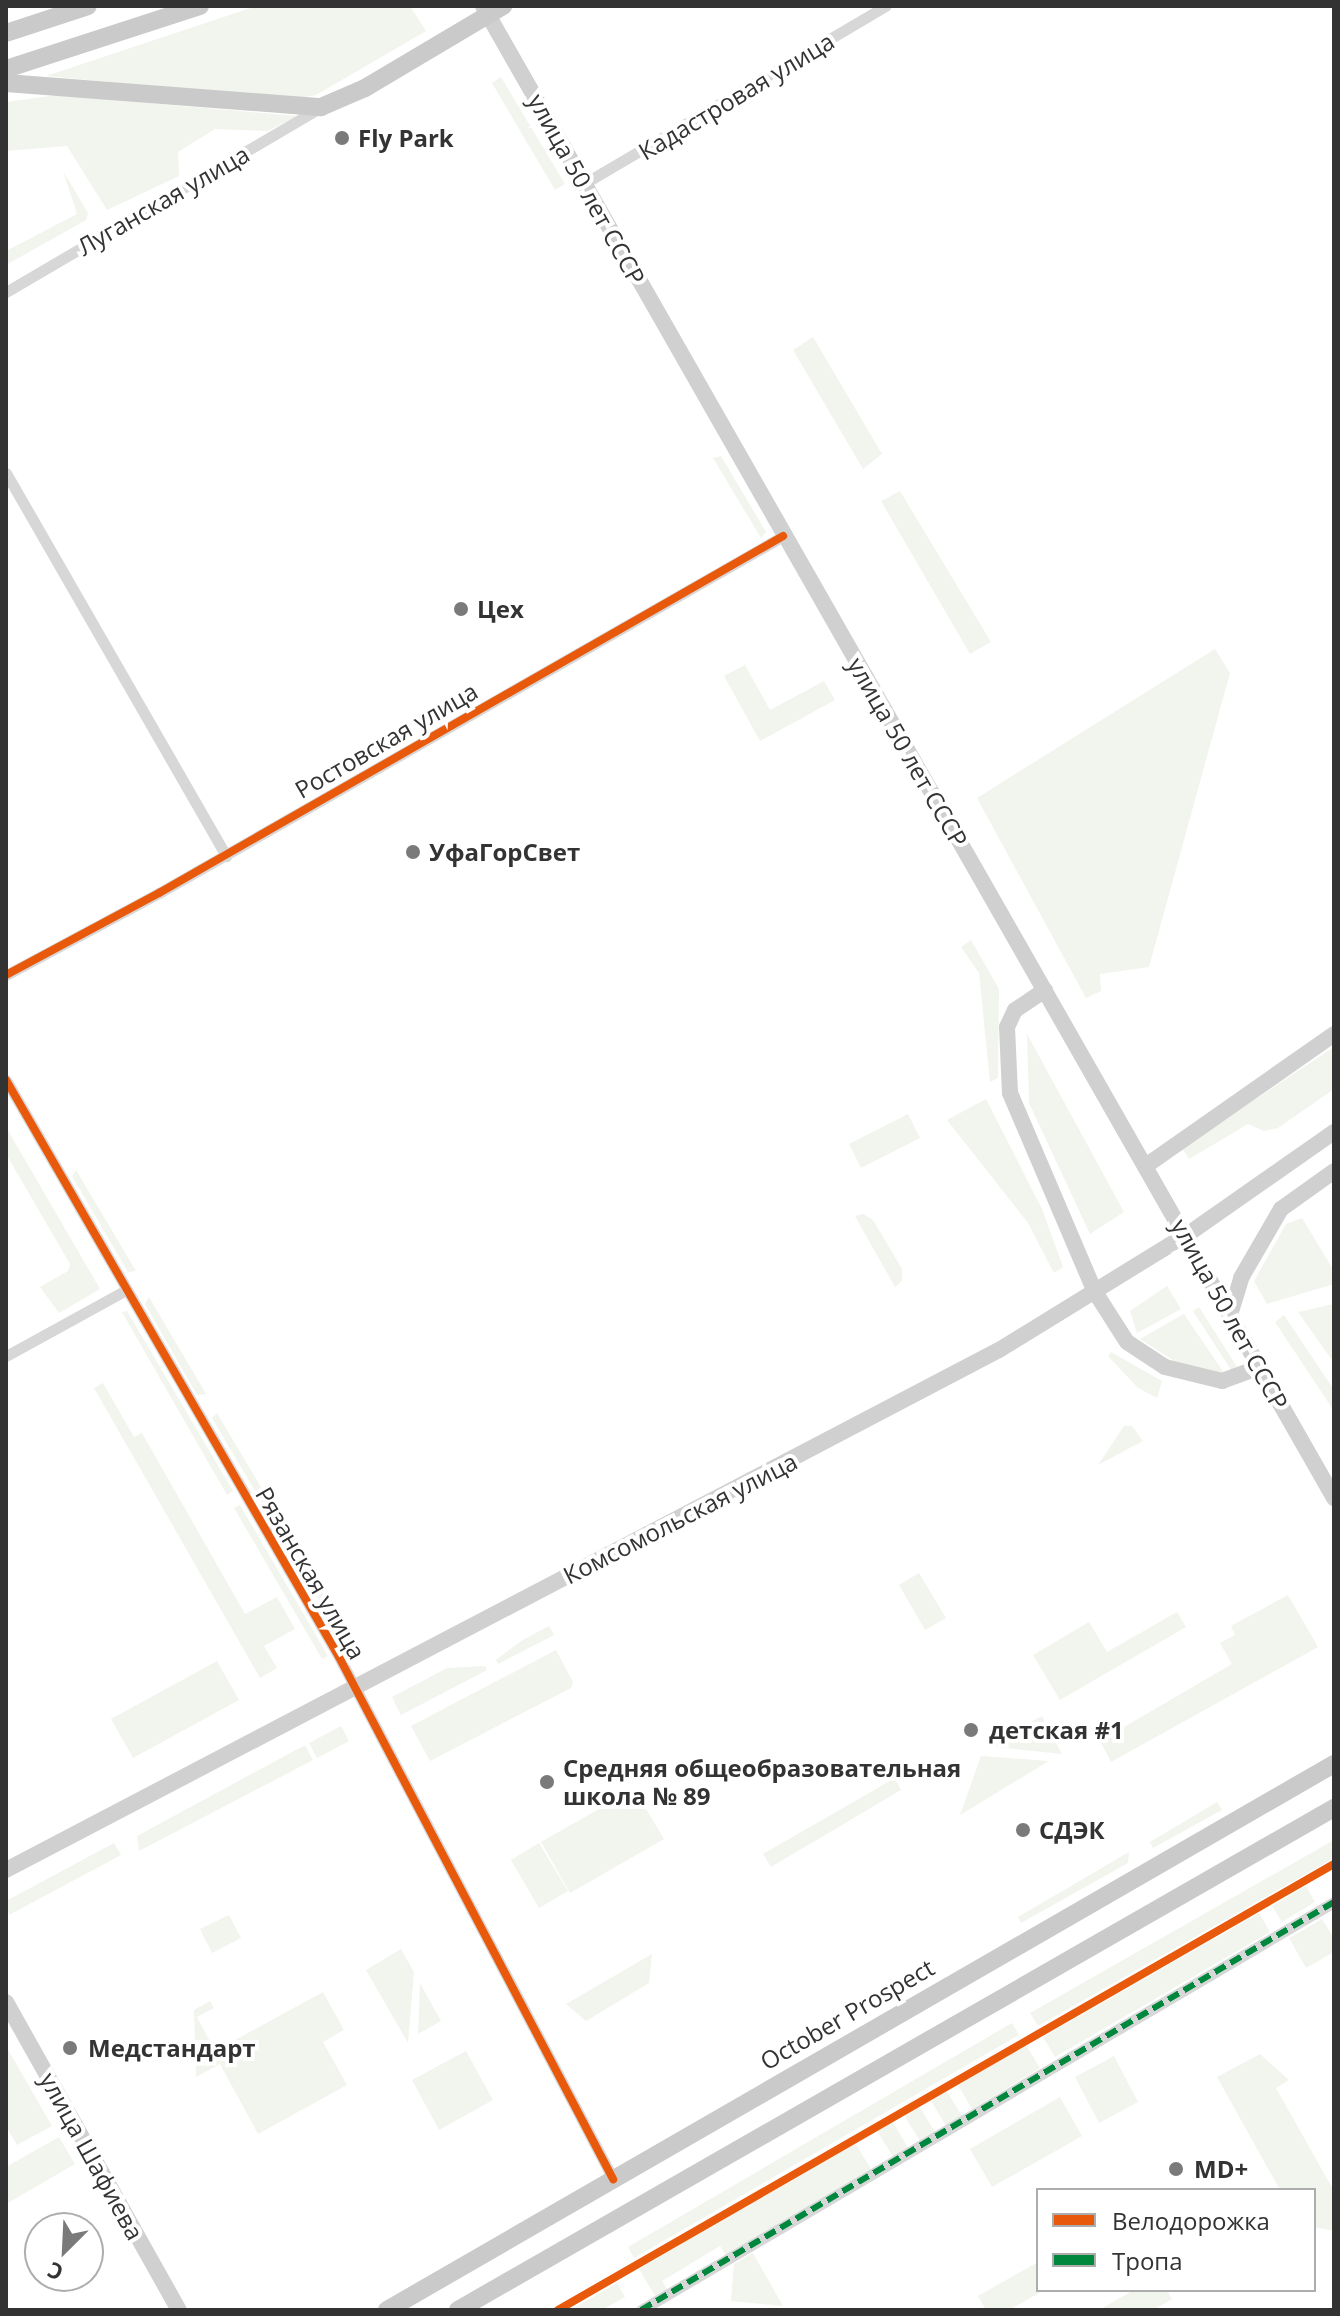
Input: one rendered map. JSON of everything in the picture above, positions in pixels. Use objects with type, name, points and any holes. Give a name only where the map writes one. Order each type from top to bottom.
[{"type":"main road","points":[[6,33],[88,6]]},
{"type":"main road","points":[[6,69],[200,6]]},
{"type":"main road","points":[[6,83],[321,107],[365,88],[491,9]]},
{"type":"main road","name":"улица 50 лет СССР","points":[[491,9],[783,536],[1147,1165],[1334,1498]]},
{"type":"main road","points":[[1045,990],[1015,1010],[1007,1027],[1010,1093],[1095,1292],[1127,1342],[1155,1363],[1222,1381],[1260,1367]]},
{"type":"main road","points":[[1147,1165],[1334,1034]]},
{"type":"main road","name":"Комсомольская улица","points":[[6,1870],[933,1387],[1135,1268],[1334,1132]]},
{"type":"main road","points":[[1230,1315],[1241,1278],[1281,1209],[1334,1171]]},
{"type":"main road","name":"October Prospect","points":[[387,2310],[1334,1764]]},
{"type":"main road","points":[[458,2310],[1334,1808]]},
{"type":"main road","name":"улица Шафиева","points":[[6,2002],[179,2310]]},
{"type":"street","name":"Кадастровая улица","points":[[585,183],[886,6]]},
{"type":"street","name":"Луганская улица","points":[[6,292],[321,107]]},
{"type":"street","points":[[6,473],[226,856]]},
{"type":"street","name":"Ростовская улица","points":[[6,975],[226,856],[783,536]]},
{"type":"street","name":"Рязанская улица","points":[[6,1080],[353,1688],[613,2179]]},
{"type":"street","points":[[6,1356],[126,1290]]},
{"type":"street","points":[[641,2310],[1334,1902]]},
{"type":"shaded area","points":[[257,6],[410,6],[426,31],[316,95],[294,99],[46,76]]},
{"type":"shaded area","points":[[501,77],[565,184],[555,190],[492,83]]},
{"type":"shaded area","points":[[57,95],[297,116],[268,131],[215,129],[178,152],[179,176],[107,210],[67,146],[6,151],[6,102]]},
{"type":"shaded area","points":[[63,171],[88,213],[86,220],[6,265],[6,251],[77,214]]},
{"type":"shaded area","points":[[813,337],[882,454],[863,469],[793,350]]},
{"type":"shaded area","points":[[721,456],[766,532],[761,538],[713,458]]},
{"type":"shaded area","points":[[900,491],[991,642],[970,654],[881,501]]},
{"type":"shaded area","points":[[1215,649],[1230,673],[1149,967],[1100,974],[1101,991],[1086,998],[977,798]]},
{"type":"shaded area","points":[[745,665],[770,710],[824,681],[835,700],[760,741],[724,676]]},
{"type":"shaded area","points":[[971,940],[999,989],[998,1078],[990,1082],[979,973],[961,947]]},
{"type":"shaded area","points":[[1027,1034],[1124,1212],[1090,1234],[1029,1103]]},
{"type":"shaded area","points":[[1334,1047],[1334,1089],[1278,1128],[1264,1131],[1248,1124],[1189,1159],[1182,1148]]},
{"type":"shaded area","points":[[986,1099],[1042,1209],[1063,1267],[1054,1273],[1028,1223],[947,1120]]},
{"type":"shaded area","points":[[908,1114],[920,1138],[861,1168],[849,1144]]},
{"type":"shaded area","points":[[6,1127],[100,1289],[59,1313],[40,1287],[68,1271],[70,1264],[6,1154]]},
{"type":"shaded area","points":[[76,1170],[136,1271],[128,1272],[72,1176]]},
{"type":"shaded area","points":[[863,1214],[873,1220],[902,1269],[902,1281],[895,1287],[855,1216]]},
{"type":"shaded area","points":[[1302,1218],[1334,1271],[1334,1284],[1267,1304],[1254,1281],[1286,1224]]},
{"type":"shaded area","points":[[1167,1286],[1181,1309],[1137,1333],[1130,1311]]},
{"type":"shaded area","points":[[149,1297],[206,1394],[197,1395],[145,1304]]},
{"type":"shaded area","points":[[1334,1304],[1334,1363],[1298,1312]]},
{"type":"shaded area","points":[[1199,1307],[1237,1367],[1231,1370],[1193,1311]]},
{"type":"shaded area","points":[[127,1311],[233,1491],[227,1495],[122,1312]]},
{"type":"shaded area","points":[[1184,1314],[1224,1373],[1182,1366],[1140,1339]]},
{"type":"shaded area","points":[[1284,1315],[1334,1390],[1334,1411],[1275,1322]]},
{"type":"shaded area","points":[[1111,1352],[1162,1381],[1157,1398],[1138,1388],[1108,1356]]},
{"type":"shaded area","points":[[103,1383],[134,1437],[142,1433],[245,1614],[277,1597],[295,1629],[264,1646],[277,1668],[260,1678],[94,1388]]},
{"type":"shaded area","points":[[217,1413],[306,1563],[300,1567],[212,1418]]},
{"type":"shaded area","points":[[1124,1426],[1132,1426],[1143,1441],[1098,1465]]},
{"type":"shaded area","points":[[240,1505],[328,1656],[322,1659],[234,1508]]},
{"type":"shaded area","points":[[919,1573],[946,1618],[925,1630],[899,1585]]},
{"type":"shaded area","points":[[314,1579],[352,1646],[347,1649],[309,1582]]},
{"type":"shaded area","points":[[1288,1595],[1318,1647],[1111,1762],[1100,1741],[1232,1664],[1220,1643],[1235,1635],[1231,1626]]},
{"type":"shaded area","points":[[1177,1612],[1186,1627],[1060,1700],[1033,1655],[1089,1622],[1107,1652]]},
{"type":"shaded area","points":[[549,1626],[554,1635],[498,1664],[496,1660],[521,1641]]},
{"type":"shaded area","points":[[556,1650],[573,1682],[571,1688],[430,1761],[411,1726]]},
{"type":"shaded area","points":[[217,1661],[239,1700],[133,1758],[111,1719]]},
{"type":"shaded area","points":[[485,1666],[487,1670],[401,1715],[392,1697],[447,1668]]},
{"type":"shaded area","points":[[1042,1716],[1062,1754],[986,1746]]},
{"type":"shaded area","points":[[341,1726],[349,1741],[317,1758],[309,1743]]},
{"type":"shaded area","points":[[305,1745],[313,1760],[139,1851],[137,1836]]},
{"type":"shaded area","points":[[981,1756],[1049,1761],[960,1815]]},
{"type":"shaded area","points":[[895,1778],[901,1790],[771,1867],[763,1854]]},
{"type":"shaded area","points":[[634,1789],[664,1839],[570,1893],[541,1842]]},
{"type":"shaded area","points":[[1217,1802],[1222,1810],[1153,1848],[1150,1842]]},
{"type":"shaded area","points":[[1334,1840],[1334,1858],[1038,2026],[1030,2013]]},
{"type":"shaded area","points":[[114,1843],[121,1855],[9,1915],[6,1901]]},
{"type":"shaded area","points":[[539,1843],[568,1891],[539,1908],[511,1860]]},
{"type":"shaded area","points":[[1129,1852],[1128,1863],[1021,1923],[1018,1917]]},
{"type":"shaded area","points":[[1306,1886],[1315,1902],[1282,1922],[1272,1906]]},
{"type":"shaded area","points":[[1259,1913],[1270,1932],[1055,2057],[1043,2037]]},
{"type":"shaded area","points":[[229,1915],[241,1938],[212,1953],[200,1929]]},
{"type":"shaded area","points":[[1322,1919],[1334,1938],[1334,1952],[1306,1968],[1289,1938]]},
{"type":"shaded area","points":[[401,1949],[414,1972],[408,2043],[366,1970]]},
{"type":"shaded area","points":[[652,1954],[649,1983],[586,2021],[566,2004]]},
{"type":"shaded area","points":[[420,1983],[441,2021],[418,2034]]},
{"type":"shaded area","points":[[323,1992],[344,2030],[323,2042],[347,2085],[258,2134],[220,2064],[196,2077],[194,2010],[210,2001],[214,2008],[197,2017],[215,2051]]},
{"type":"shaded area","points":[[1012,2023],[1019,2035],[634,2258],[628,2247]]},
{"type":"shaded area","points":[[1026,2045],[1040,2068],[972,2109],[958,2085]]},
{"type":"shaded area","points":[[6,2046],[52,2126],[17,2145],[6,2126]]},
{"type":"shaded area","points":[[466,2051],[493,2100],[439,2130],[412,2080]]},
{"type":"shaded area","points":[[1260,2054],[1289,2080],[1276,2088],[1334,2191],[1334,2231],[1316,2227],[1316,2188],[1279,2188],[1217,2077]]},
{"type":"shaded area","points":[[1114,2056],[1138,2102],[1099,2123],[1075,2077]]},
{"type":"shaded area","points":[[946,2090],[962,2116],[946,2126],[930,2099]]},
{"type":"shaded area","points":[[1060,2097],[1082,2136],[992,2187],[970,2149]]},
{"type":"shaded area","points":[[919,2106],[935,2132],[920,2141],[904,2115]]},
{"type":"shaded area","points":[[893,2122],[908,2148],[893,2157],[877,2131]]},
{"type":"shaded area","points":[[59,2137],[75,2164],[6,2204],[6,2167]]},
{"type":"shaded area","points":[[854,2141],[871,2169],[726,2255],[720,2246],[662,2281],[667,2289],[655,2296],[639,2269]]},
{"type":"shaded area","points":[[753,2253],[783,2306],[731,2301],[734,2264]]},
{"type":"shaded area","points":[[1036,2263],[1036,2292],[1040,2292],[1009,2310],[986,2310],[978,2296]]},
{"type":"shaded area","points":[[617,2283],[625,2297],[602,2310],[570,2310]]},
{"type":"shaded area","points":[[1130,2292],[1168,2292],[1172,2299],[1153,2310],[1099,2310]]},
{"type":"marked path","points":[[641,2310],[1334,1902]]},
{"type":"cycle path","points":[[6,975],[159,893],[783,536]]},
{"type":"cycle path","points":[[6,1080],[339,1657],[613,2179]]},
{"type":"cycle path","points":[[558,2310],[1334,1864]]},
{"type":"place","name":"Fly Park","points":[[342,138]]},
{"type":"place","name":"Цех","points":[[461,609]]},
{"type":"place","name":"УфаГорСвет","points":[[413,852]]},
{"type":"place","name":"детская #1","points":[[971,1730]]},
{"type":"place","name":"Средняя общеобразовательная школа № 89","points":[[547,1782]]},
{"type":"place","name":"СДЭК","points":[[1023,1830]]},
{"type":"place","name":"Медстандарт","points":[[70,2048]]},
{"type":"place","name":"MD+","points":[[1176,2169]]}]
